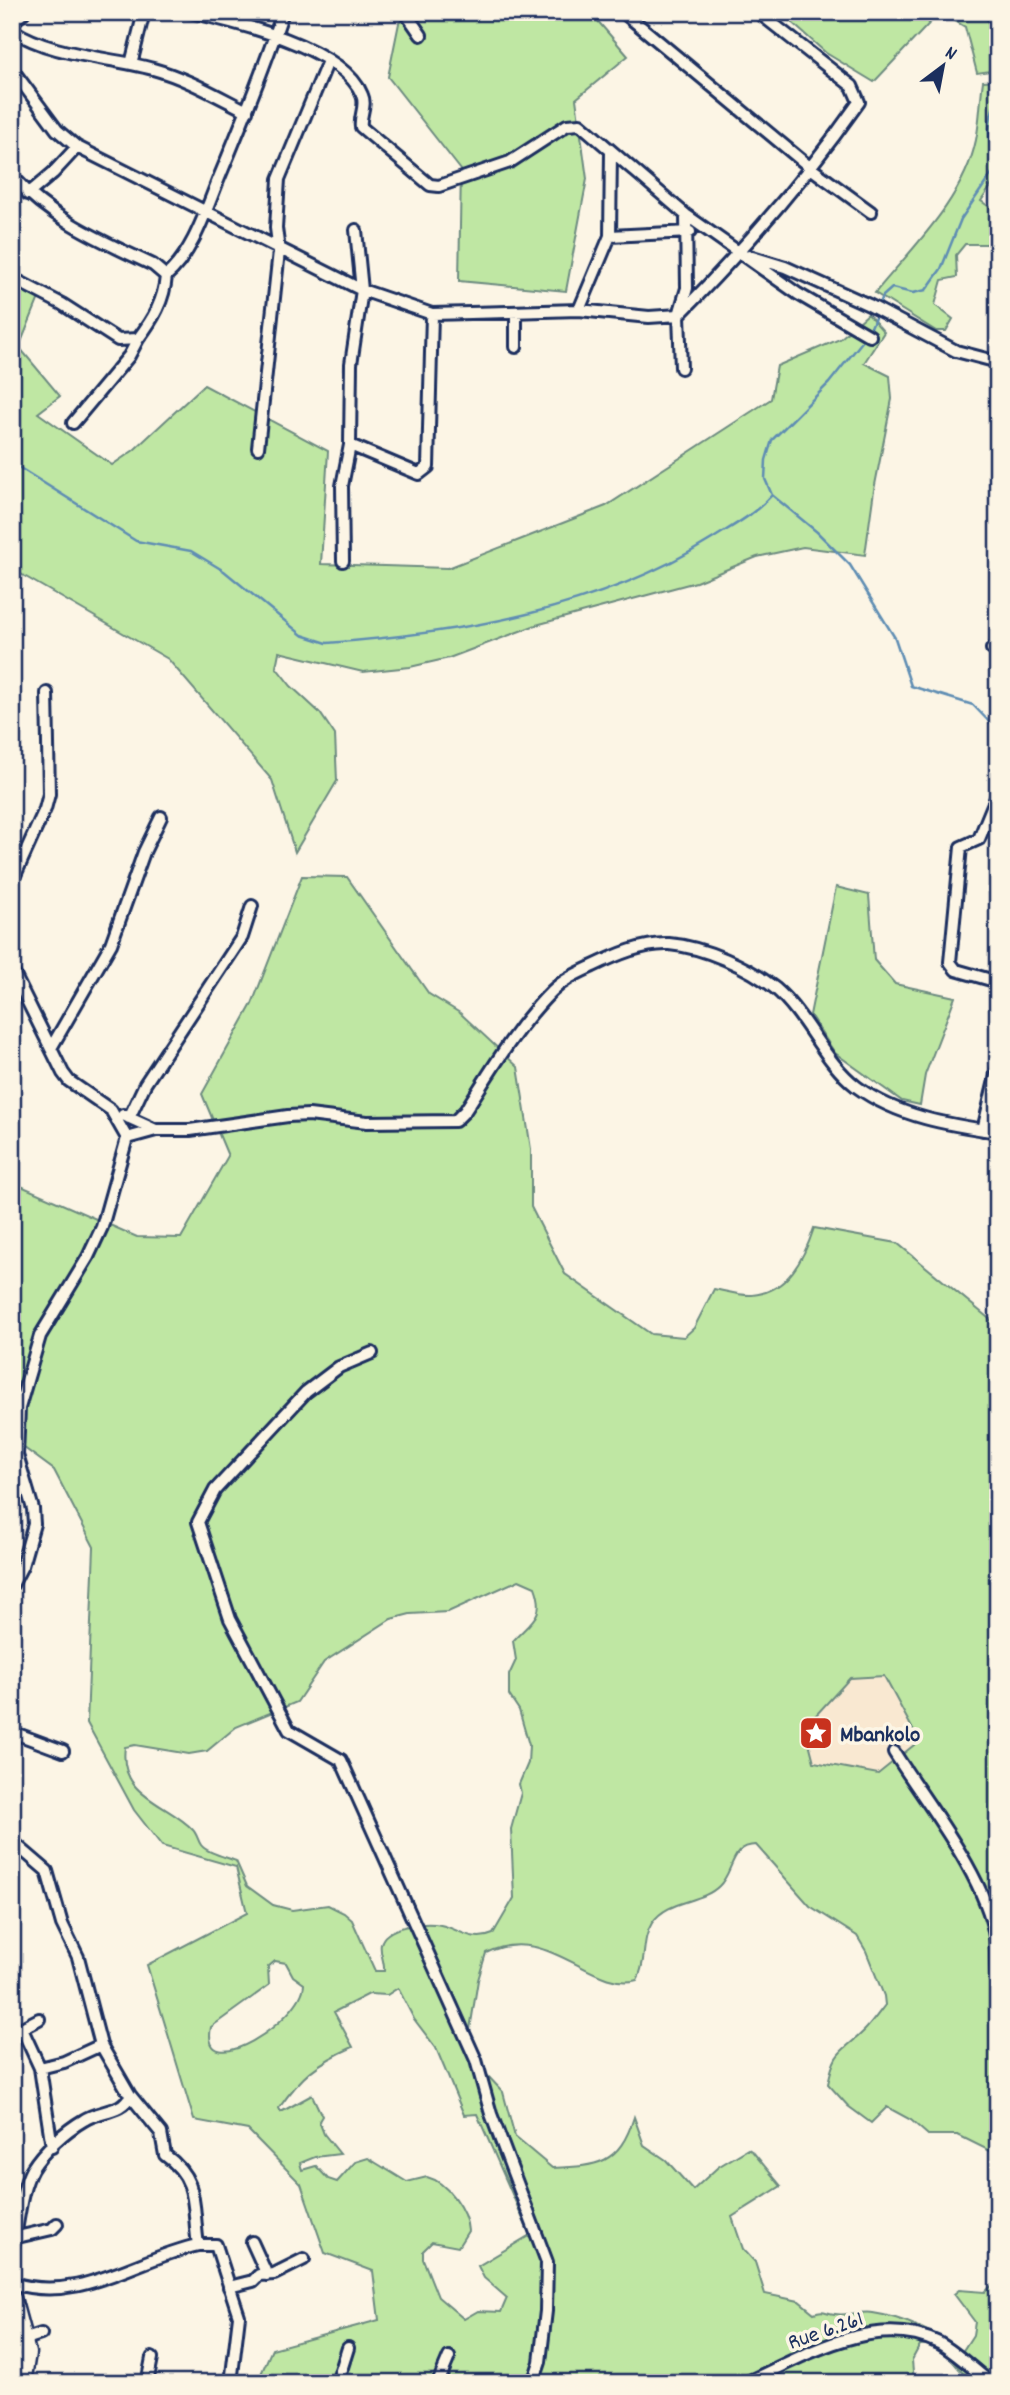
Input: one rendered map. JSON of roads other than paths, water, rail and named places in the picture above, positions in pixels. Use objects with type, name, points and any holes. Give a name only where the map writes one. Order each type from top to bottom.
[{"type":"street","points":[[12,23],[24,12]]},
{"type":"street","points":[[131,64],[144,12]]},
{"type":"street","points":[[190,12],[275,36],[328,61],[359,89],[364,99],[361,127],[430,185],[439,186],[498,168],[575,123],[586,127],[611,152],[686,215],[798,294],[870,336]]},
{"type":"street","points":[[73,423],[130,356],[164,296],[166,276],[179,265],[204,213],[247,111],[282,12]]},
{"type":"street","points":[[405,12],[421,35]]},
{"type":"street","points":[[623,12],[812,169],[871,212]]},
{"type":"street","points":[[12,69],[57,130],[76,147],[279,251],[362,290],[432,314],[516,314],[579,310],[649,317],[679,315],[740,253],[812,169],[859,102],[852,86],[758,12]]},
{"type":"street","points":[[12,30],[35,42],[64,51],[131,64],[173,76],[247,111]]},
{"type":"street","points":[[258,448],[279,251],[276,228],[279,179],[328,61]]},
{"type":"street","points":[[28,194],[53,173],[76,147]]},
{"type":"street","points":[[579,310],[610,236],[611,152]]},
{"type":"street","points":[[12,176],[53,215],[153,265],[166,276]]},
{"type":"street","points":[[681,369],[679,315],[685,303],[687,288],[686,215]]},
{"type":"street","points":[[343,561],[342,486],[350,444],[351,364],[362,290],[356,230]]},
{"type":"street","points":[[610,236],[688,232]]},
{"type":"street","points":[[740,253],[785,267],[869,305],[956,351],[998,362]]},
{"type":"street","points":[[12,278],[62,303],[118,340],[138,339]]},
{"type":"street","points":[[350,444],[419,474],[428,467],[432,314]]},
{"type":"street","points":[[516,314],[516,347]]},
{"type":"street","points":[[12,882],[46,809],[49,794],[47,693]]},
{"type":"street","points":[[998,793],[979,839],[961,847],[950,962],[956,970],[998,982]]},
{"type":"street","points":[[51,1048],[111,944],[144,852],[160,817]]},
{"type":"street","points":[[129,1118],[145,1084],[242,937],[252,906]]},
{"type":"street","points":[[127,1138],[156,1130],[190,1130],[309,1115],[367,1122],[455,1121],[465,1111],[525,1022],[565,980],[638,948],[670,944],[718,958],[767,982],[789,1004],[845,1077],[859,1089],[915,1116],[998,1132]]},
{"type":"street","points":[[12,970],[69,1081],[111,1110],[156,1130]]},
{"type":"street","points":[[983,1130],[998,1068]]},
{"type":"street","points":[[12,1474],[17,1455],[19,1408],[40,1336],[95,1244],[127,1138],[111,1110]]},
{"type":"street","points":[[372,1353],[339,1367],[306,1392],[215,1490],[198,1522],[230,1619],[289,1730],[341,1760],[475,2060],[491,2114],[547,2262],[545,2323],[540,2362],[533,2383]]},
{"type":"street","points":[[14,1578],[34,1524],[33,1508],[17,1455]]},
{"type":"street","points":[[12,1731],[63,1751]]},
{"type":"street","points":[[894,1752],[958,1853],[986,1908],[995,1936],[998,1984]]},
{"type":"street","points":[[12,1841],[47,1871],[62,1924],[78,1957],[101,2045],[130,2095],[161,2133],[165,2155],[181,2167],[192,2184],[198,2245]]},
{"type":"street","points":[[39,2019],[17,2031],[40,2068],[52,2147]]},
{"type":"street","points":[[40,2068],[64,2062],[101,2045]]},
{"type":"street","points":[[12,2249],[26,2182],[39,2161],[87,2118],[120,2108],[130,2095]]},
{"type":"street","points":[[13,2238],[52,2229],[57,2224]]},
{"type":"street","points":[[252,2242],[267,2275]]},
{"type":"street","points":[[12,2283],[68,2289],[97,2283],[198,2245],[216,2245],[239,2316],[230,2383]]},
{"type":"street","points":[[229,2287],[254,2281],[259,2275],[267,2275],[303,2259]]},
{"type":"street","points":[[18,2314],[26,2346],[22,2383]]},
{"type":"street","name":"Rue 6.261","points":[[745,2383],[815,2351],[882,2332],[904,2332],[942,2345],[991,2383]]},
{"type":"street","points":[[26,2346],[29,2338],[41,2334]]},
{"type":"street","points":[[337,2383],[348,2348]]},
{"type":"street","points":[[438,2383],[449,2357]]},
{"type":"street","points":[[146,2383],[152,2358]]},
{"type":"waterway","points":[[879,306],[883,296],[892,288],[913,293],[926,290],[941,269],[961,219],[995,169],[989,132],[998,94]]},
{"type":"waterway","points":[[869,332],[877,313]]},
{"type":"waterway","points":[[865,338],[829,383],[772,440],[766,460],[765,479],[772,495],[817,532],[850,565],[895,638],[911,686],[973,705],[998,731]]},
{"type":"waterway","points":[[12,463],[136,541],[191,551],[224,571],[302,635],[327,643],[477,625],[575,601],[668,564],[744,519],[772,495]]},
{"type":"place","name":"Mbankolo","points":[[816,1733]]}]
